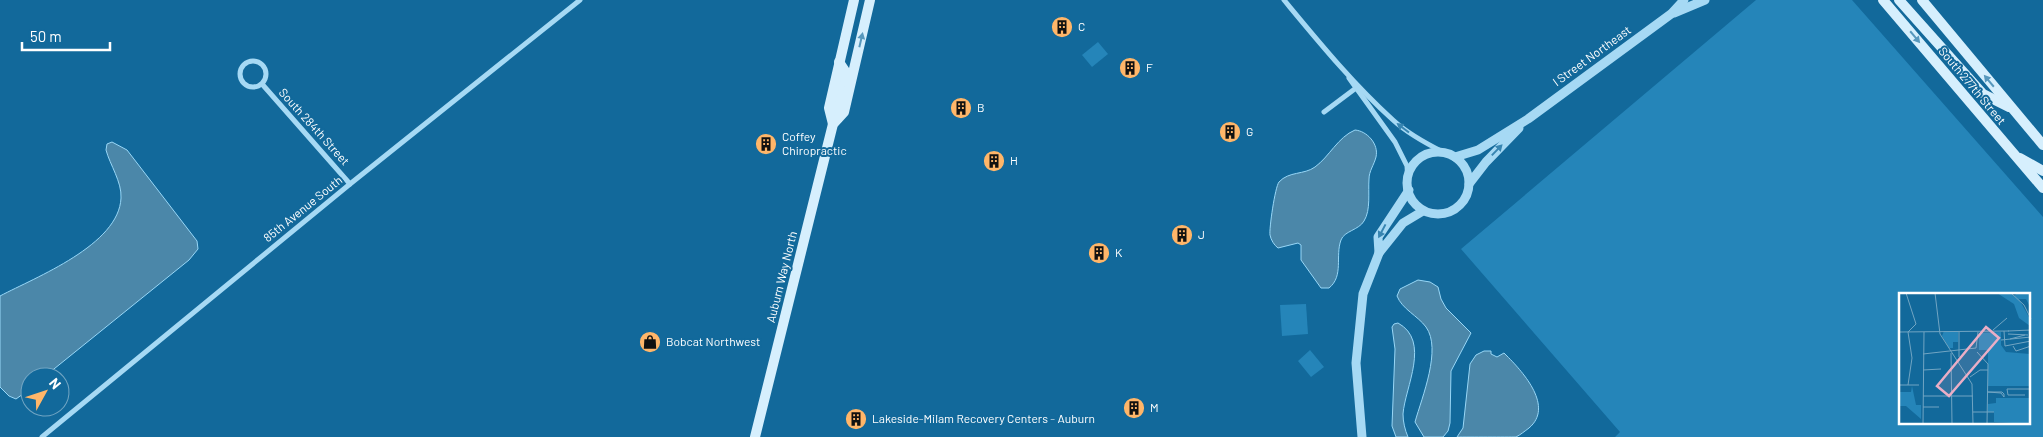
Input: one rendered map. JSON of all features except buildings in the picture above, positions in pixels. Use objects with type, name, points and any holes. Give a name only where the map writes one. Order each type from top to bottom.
[{"type":"main road","name":"Auburn Way North","points":[[835,122],[829,108],[854,0]]},
{"type":"main road","name":"Auburn Way North","points":[[755,437],[835,122],[844,112],[870,0]]},
{"type":"main road","name":"South 277th Street","points":[[1883,0],[2043,188]]},
{"type":"main road","points":[[1899,0],[1982,94],[2012,108]]},
{"type":"main road","name":"South 277th Street","points":[[1922,0],[2043,145]]},
{"type":"main road","points":[[2015,155],[2043,170]]},
{"type":"street","name":"85th Avenue South","points":[[42,437],[350,184],[580,0]]},
{"type":"street","points":[[1284,0],[1338,64],[1395,142],[1407,166],[1408,185],[1412,199],[1423,211],[1436,214],[1446,213],[1455,209],[1462,203],[1467,194],[1469,184],[1468,173],[1462,164],[1455,157],[1422,141],[1393,120],[1338,64]]},
{"type":"street","name":"I Street Northeast","points":[[1455,157],[1478,150],[1528,119],[1671,14],[1684,0]]},
{"type":"street","name":"I Street Northeast","points":[[1671,14],[1705,0]]},
{"type":"street","name":"South 284th Street","points":[[254,61],[263,65],[266,75],[262,84],[252,88],[243,83],[240,74],[244,64],[254,61]]},
{"type":"street","name":"South 284th Street","points":[[262,84],[350,184]]},
{"type":"street","points":[[1324,112],[1356,88]]},
{"type":"street","name":"I Street Northeast","points":[[1469,184],[1486,162],[1528,119]]},
{"type":"street","points":[[1379,253],[1378,237],[1408,185],[1410,170],[1420,159],[1435,153],[1445,153]]},
{"type":"street","points":[[1362,437],[1356,363],[1363,294],[1379,253],[1403,223],[1423,211]]},
{"type":"shaded area","points":[[1756,0],[1852,0],[2043,217],[2043,437],[1615,437],[1620,432],[1461,249]]},
{"type":"shaded area","points":[[1098,42],[1108,54],[1092,67],[1082,55]]},
{"type":"shaded area","points":[[1355,130],[1368,136],[1376,147],[1375,160],[1369,176],[1368,212],[1362,224],[1345,235],[1341,240],[1338,272],[1334,283],[1329,288],[1321,288],[1301,260],[1301,245],[1298,243],[1278,248],[1272,241],[1270,225],[1277,185],[1287,176],[1315,167],[1344,137]]},
{"type":"shaded area","points":[[112,142],[127,150],[197,241],[198,249],[189,260],[56,367],[20,367],[20,396],[16,399],[9,396],[0,387],[0,296],[73,258],[91,245],[106,230],[117,215],[121,192],[106,150],[107,144]]},
{"type":"shaded area","points":[[1418,280],[1430,282],[1438,287],[1446,308],[1471,333],[1451,371],[1450,423],[1448,431],[1443,437],[1424,437],[1415,422],[1426,387],[1432,348],[1426,327],[1399,301],[1397,296],[1400,289]]},
{"type":"shaded area","points":[[1306,304],[1308,334],[1282,336],[1280,305]]},
{"type":"shaded area","points":[[1398,323],[1408,331],[1413,341],[1415,353],[1403,414],[1404,426],[1408,437],[1396,437],[1392,426],[1395,349],[1392,327]]},
{"type":"shaded area","points":[[1310,350],[1324,367],[1311,377],[1298,361]]},
{"type":"shaded area","points":[[1484,351],[1491,351],[1491,354],[1497,357],[1504,353],[1521,371],[1538,400],[1539,410],[1536,420],[1529,428],[1516,437],[1457,437],[1463,428],[1470,364],[1476,355]]},
{"type":"place","name":"C","points":[[1062,27]]},
{"type":"place","name":"F","points":[[1130,68]]},
{"type":"place","name":"B","points":[[961,108]]},
{"type":"place","name":"G","points":[[1230,132]]},
{"type":"place","name":"Coffey Chiropractic","points":[[766,144]]},
{"type":"place","name":"H","points":[[994,161]]},
{"type":"place","name":"J","points":[[1182,235]]},
{"type":"place","name":"K","points":[[1099,253]]},
{"type":"place","name":"Bobcat Northwest","points":[[650,342]]},
{"type":"place","name":"M","points":[[1134,408]]},
{"type":"place","name":"Lakeside-Milam Recovery Centers - Auburn","points":[[856,419]]}]
